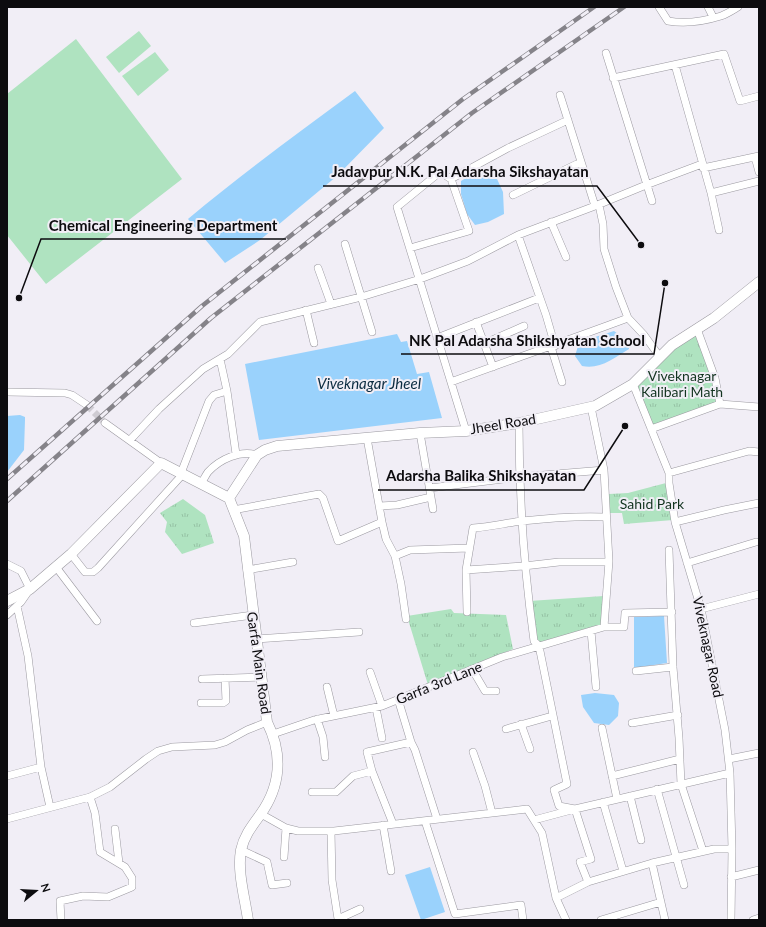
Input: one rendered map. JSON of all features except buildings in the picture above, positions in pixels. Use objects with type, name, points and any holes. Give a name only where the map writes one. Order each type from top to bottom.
[{"type":"main road","name":"Jheel Road","points":[[257,455],[270,448],[286,445],[420,433],[466,431],[519,423],[591,407],[633,384],[679,339],[714,318],[759,282]]},
{"type":"main road","points":[[7,601],[30,589],[71,554],[161,463],[229,498],[257,455]]},
{"type":"main road","name":"Garfa Main Road","points":[[229,498],[244,536],[267,722],[278,750],[276,779],[270,799],[261,814],[246,833],[241,850],[240,871],[248,920]]},
{"type":"street","points":[[659,7],[668,21],[688,22],[722,16],[738,7]]},
{"type":"street","points":[[708,7],[713,17]]},
{"type":"street","points":[[606,53],[652,201]]},
{"type":"street","points":[[613,78],[675,66],[724,54],[740,102],[759,96]]},
{"type":"street","points":[[675,66],[711,193],[719,230]]},
{"type":"street","points":[[560,95],[581,162],[603,224],[604,249],[616,287],[628,318],[644,335],[660,357]]},
{"type":"street","points":[[450,179],[508,148],[568,120]]},
{"type":"street","points":[[130,440],[159,409],[203,369],[228,354],[260,322],[420,279],[468,261],[518,235],[646,185],[703,166],[757,157],[759,172]]},
{"type":"street","points":[[512,195],[581,162]]},
{"type":"street","points":[[410,248],[469,231],[450,179],[440,172],[397,207],[466,431]]},
{"type":"street","points":[[711,193],[759,181]]},
{"type":"street","points":[[551,222],[566,257]]},
{"type":"street","points":[[518,235],[546,315],[562,382]]},
{"type":"street","points":[[345,244],[372,332]]},
{"type":"street","points":[[318,268],[331,304]]},
{"type":"street","points":[[438,338],[539,298]]},
{"type":"street","points":[[306,310],[314,343]]},
{"type":"street","points":[[451,382],[628,318]]},
{"type":"street","points":[[476,322],[483,344],[493,367]]},
{"type":"street","points":[[483,344],[524,326]]},
{"type":"street","points":[[697,329],[714,378],[720,404]]},
{"type":"street","points":[[220,359],[227,391],[236,454]]},
{"type":"street","name":"Viveknagar Road","points":[[633,384],[669,472],[669,483],[675,522],[701,609],[725,730],[730,773],[732,849],[731,920]]},
{"type":"street","points":[[71,554],[85,572],[93,572],[98,568],[182,473],[209,401],[214,395],[227,391]]},
{"type":"street","points":[[7,392],[65,393],[72,395],[87,405]]},
{"type":"street","points":[[651,429],[720,404],[759,407]]},
{"type":"street","points":[[591,407],[604,470],[608,562],[604,627]]},
{"type":"street","points":[[105,423],[161,463]]},
{"type":"street","points":[[519,423],[519,477],[524,566],[534,641],[539,646],[566,784],[554,790],[558,806],[575,809]]},
{"type":"street","points":[[420,433],[433,508]]},
{"type":"street","points":[[367,438],[382,522],[386,539],[395,556],[406,619]]},
{"type":"street","points":[[669,472],[749,451],[759,452]]},
{"type":"street","points":[[201,483],[217,464],[236,454],[257,455]]},
{"type":"street","points":[[430,488],[519,477],[604,470]]},
{"type":"street","points":[[234,510],[319,494],[323,498],[338,541],[382,522]]},
{"type":"street","points":[[380,506],[397,505],[431,497]]},
{"type":"street","points":[[675,522],[759,503]]},
{"type":"street","points":[[467,612],[466,570],[473,528],[490,527],[522,521],[580,516],[605,517]]},
{"type":"street","points":[[687,563],[756,542]]},
{"type":"street","points":[[395,556],[410,550],[469,548]]},
{"type":"street","points":[[669,550],[673,667],[678,715],[681,784],[703,851]]},
{"type":"street","points":[[247,570],[294,562]]},
{"type":"street","points":[[466,570],[559,562],[608,562]]},
{"type":"street","points":[[7,564],[21,571],[30,589],[17,606],[7,615]]},
{"type":"street","points":[[56,567],[97,621]]},
{"type":"street","points":[[701,609],[759,594]]},
{"type":"street","points":[[17,606],[28,656],[41,767],[50,807]]},
{"type":"street","name":"Garfa 3rd Lane","points":[[273,734],[317,719],[379,707],[502,656],[604,627],[624,626],[625,614],[672,612]]},
{"type":"street","points":[[194,624],[253,615]]},
{"type":"street","points":[[591,631],[596,687]]},
{"type":"street","points":[[256,639],[359,632]]},
{"type":"street","points":[[636,671],[673,667]]},
{"type":"street","points":[[472,669],[485,690],[496,691]]},
{"type":"street","points":[[370,672],[379,707],[382,738]]},
{"type":"street","points":[[202,679],[261,677]]},
{"type":"street","points":[[201,703],[224,703],[226,701],[225,678]]},
{"type":"street","points":[[327,687],[334,716]]},
{"type":"street","points":[[398,699],[410,742],[415,750],[437,819]]},
{"type":"street","points":[[632,723],[678,715]]},
{"type":"street","points":[[506,728],[552,716]]},
{"type":"street","points":[[317,719],[323,737],[325,757]]},
{"type":"street","points":[[7,819],[90,797],[110,787],[158,751],[172,747],[215,745],[225,742],[247,730],[267,722]]},
{"type":"street","points":[[521,724],[530,749]]},
{"type":"street","points":[[602,728],[617,799]]},
{"type":"street","points":[[393,824],[372,771],[367,752],[410,742]]},
{"type":"street","points":[[473,752],[485,786],[492,813]]},
{"type":"street","points":[[729,759],[759,753]]},
{"type":"street","points":[[612,776],[680,759]]},
{"type":"street","points":[[7,776],[41,767]]},
{"type":"street","points":[[312,792],[336,792],[353,776],[372,771]]},
{"type":"street","points":[[534,820],[730,773]]},
{"type":"street","points":[[657,790],[684,885]]},
{"type":"street","points":[[630,796],[641,840]]},
{"type":"street","points":[[61,920],[60,901],[83,896],[108,897],[132,887],[132,878],[125,867],[100,852],[90,797]]},
{"type":"street","points":[[604,802],[624,871]]},
{"type":"street","points":[[575,809],[591,859],[580,862],[588,882]]},
{"type":"street","points":[[261,814],[286,828],[298,831],[331,831],[527,810],[542,833],[556,898],[566,920]]},
{"type":"street","points":[[426,821],[455,914],[521,905],[523,920]]},
{"type":"street","points":[[383,825],[391,871]]},
{"type":"street","points":[[284,857],[286,828]]},
{"type":"street","points":[[115,829],[119,863]]},
{"type":"street","points":[[331,831],[332,880],[338,918],[360,909]]},
{"type":"street","points":[[556,898],[588,882],[652,863],[714,849],[732,849]]},
{"type":"street","points":[[241,850],[267,862],[272,885],[287,883]]},
{"type":"street","points":[[652,863],[665,920]]},
{"type":"street","points":[[732,877],[759,870]]},
{"type":"street","points":[[602,920],[661,902]]},
{"type":"street","points":[[753,920],[759,918]]},
{"type":"green space","points":[[139,31],[151,46],[119,73],[106,57]]},
{"type":"green space","points":[[76,39],[182,179],[46,284],[7,235],[7,94]]},
{"type":"green space","points":[[155,52],[169,70],[138,96],[122,76]]},
{"type":"green space","name":"Viveknagar Kalibari Math","points":[[696,333],[713,378],[717,407],[652,426],[637,384],[672,348]]},
{"type":"green space","name":"Sahid Park","points":[[666,483],[673,520],[624,524],[622,513],[609,513],[609,494],[628,493]]},
{"type":"green space","points":[[183,499],[205,515],[214,543],[182,554],[165,532],[167,522],[160,513]]},
{"type":"green space","points":[[604,596],[602,625],[542,643],[535,639],[529,601]]},
{"type":"green space","points":[[451,609],[454,613],[506,615],[513,649],[428,685],[407,616]]},
{"type":"water","points":[[355,91],[384,128],[337,176],[260,240],[225,263],[188,219],[291,138]]},
{"type":"water","points":[[483,168],[492,168],[503,192],[504,214],[488,222],[475,225],[467,214],[461,194],[461,181]]},
{"type":"water","points":[[614,331],[629,342],[629,349],[601,365],[589,367],[582,366],[575,356],[578,346],[589,339]]},
{"type":"water","name":"Viveknagar Jheel","points":[[397,334],[401,342],[407,341],[417,374],[429,372],[442,418],[259,440],[245,364]]},
{"type":"water","points":[[20,415],[25,417],[24,450],[7,472],[7,416]]},
{"type":"water","points":[[664,616],[667,663],[634,668],[634,617]]},
{"type":"water","points":[[595,693],[614,695],[619,703],[618,716],[609,725],[594,723],[583,707],[581,695]]},
{"type":"water","points":[[430,867],[445,912],[421,920],[405,875]]},
{"type":"tunnel","points":[[87,405],[105,423]]},
{"type":"railway","points":[[7,479],[202,306],[463,99],[594,7]]},
{"type":"railway","points":[[7,501],[211,318],[472,113],[624,7]]},
{"type":"place","name":"Jadavpur N.K. Pal Adarsha Sikshayatan","points":[[641,245]]},
{"type":"place","name":"NK Pal Adarsha Shikshyatan School","points":[[665,283]]},
{"type":"place","name":"Chemical Engineering Department","points":[[19,298]]},
{"type":"place","name":"Adarsha Balika Shikshayatan","points":[[625,426]]}]
